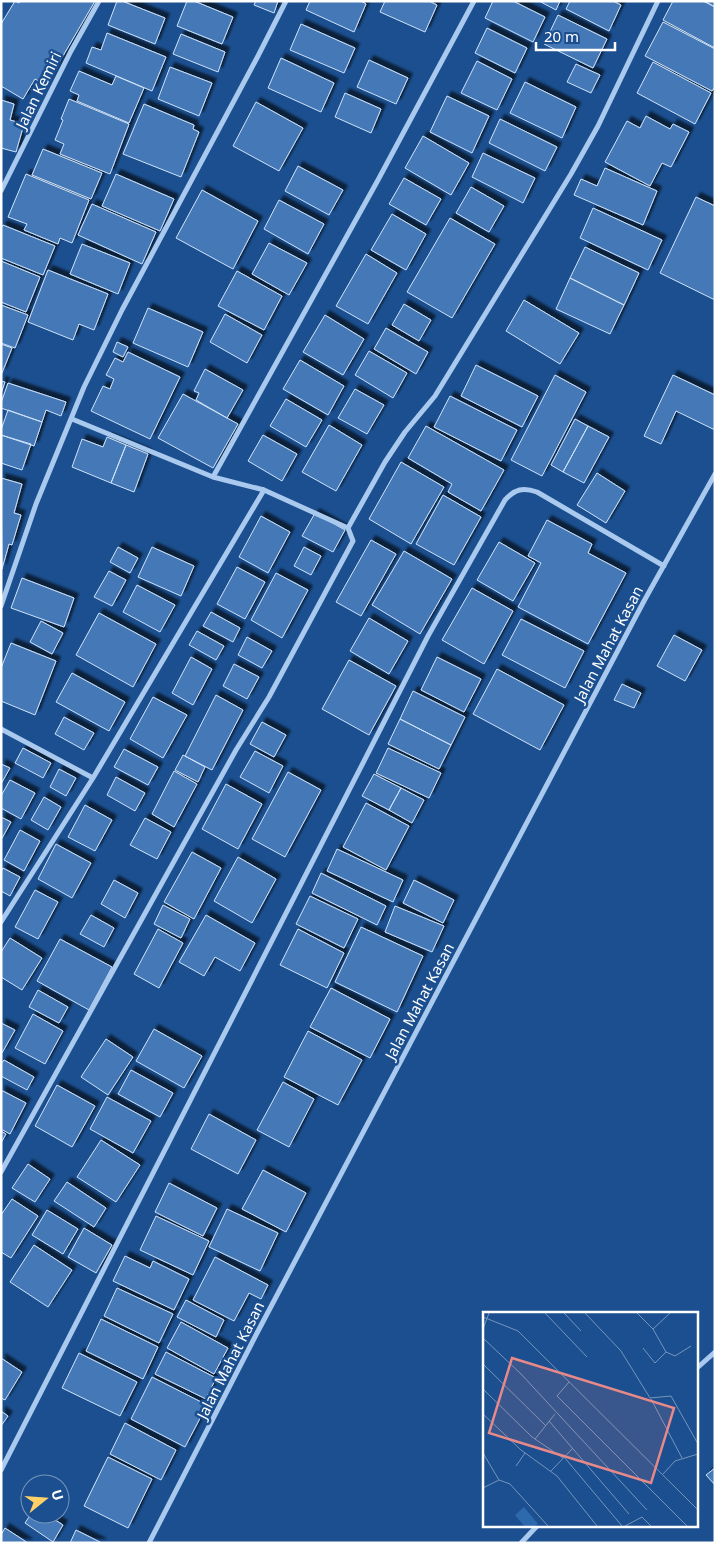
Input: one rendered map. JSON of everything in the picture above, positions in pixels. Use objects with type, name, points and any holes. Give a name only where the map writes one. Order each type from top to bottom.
[{"type":"street","name":"Jalan Kemiri","points":[[1,191],[71,51],[99,1]]},
{"type":"street","points":[[1,606],[36,504],[84,387],[122,310],[286,1]]},
{"type":"street","points":[[212,477],[378,180],[474,1]]},
{"type":"street","points":[[348,528],[385,462],[405,432],[435,396],[571,174],[598,126],[658,1]]},
{"type":"street","points":[[1,1172],[236,750],[269,697],[353,541],[348,528],[264,490],[212,477],[72,418]]},
{"type":"street","name":"Jalan Mahat Kasan","points":[[149,1543],[266,1315],[664,566],[715,474]]},
{"type":"street","points":[[1,922],[93,778],[264,490]]},
{"type":"street","points":[[1,1470],[424,644],[505,500],[512,492],[519,490],[537,492],[664,566]]},
{"type":"street","points":[[1,729],[93,778]]},
{"type":"street","points":[[698,1367],[715,1352]]},
{"type":"street","points":[[521,1543],[537,1526]]},
{"type":"building","points":[[15,1],[19,3],[20,1],[95,1],[46,85],[35,79],[23,99],[1,86],[1,24]]},
{"type":"building","points":[[117,1],[122,1],[165,18],[155,44],[108,25]]},
{"type":"building","points":[[187,1],[194,1],[233,17],[222,44],[177,26]]},
{"type":"building","points":[[256,1],[278,1],[274,13],[254,5]]},
{"type":"building","points":[[310,1],[361,1],[366,4],[354,32],[306,10]]},
{"type":"building","points":[[385,1],[429,1],[437,5],[425,32],[380,12]]},
{"type":"building","points":[[493,1],[513,1],[545,17],[533,42],[485,18]]},
{"type":"building","points":[[539,1],[560,1],[556,10]]},
{"type":"building","points":[[570,1],[613,1],[621,5],[609,31],[566,9]]},
{"type":"building","points":[[673,1],[703,1],[715,7],[715,48],[663,20]]},
{"type":"building","points":[[704,1],[715,1],[715,7]]},
{"type":"building","points":[[558,15],[607,39],[593,68],[544,44]]},
{"type":"building","points":[[663,22],[715,49],[715,87],[712,91],[645,56]]},
{"type":"building","points":[[301,24],[355,48],[344,73],[290,50]]},
{"type":"building","points":[[487,28],[527,48],[515,73],[475,53]]},
{"type":"building","points":[[107,33],[166,57],[152,91],[86,63],[92,47],[101,50]]},
{"type":"building","points":[[181,34],[225,52],[218,72],[173,54]]},
{"type":"building","points":[[281,58],[334,83],[321,112],[268,88]]},
{"type":"building","points":[[369,60],[408,78],[396,104],[357,87]]},
{"type":"building","points":[[477,61],[512,79],[497,110],[461,93]]},
{"type":"building","points":[[653,62],[711,93],[695,124],[637,93]]},
{"type":"building","points":[[576,64],[600,75],[591,93],[567,82]]},
{"type":"building","points":[[170,67],[212,83],[199,116],[158,99]]},
{"type":"building","points":[[79,71],[112,85],[116,76],[144,88],[129,123],[77,101],[79,95],[70,91]]},
{"type":"building","points":[[525,82],[576,107],[562,138],[510,113]]},
{"type":"building","points":[[345,93],[381,109],[371,133],[335,117]]},
{"type":"building","points":[[447,96],[489,116],[472,153],[430,132]]},
{"type":"building","points":[[69,99],[129,124],[110,174],[60,154],[64,144],[55,140]]},
{"type":"building","points":[[1,100],[14,104],[10,120],[24,124],[16,152],[1,148]]},
{"type":"building","points":[[256,102],[303,128],[279,171],[233,146]]},
{"type":"building","points":[[144,104],[194,125],[193,129],[199,132],[181,177],[123,154]]},
{"type":"building","points":[[646,116],[670,129],[673,124],[689,132],[671,167],[662,163],[650,186],[605,162],[627,121],[640,128]]},
{"type":"building","points":[[500,119],[557,147],[545,171],[489,143]]},
{"type":"building","points":[[423,136],[469,163],[451,195],[405,168]]},
{"type":"building","points":[[43,149],[102,173],[91,199],[32,175]]},
{"type":"building","points":[[483,153],[535,178],[523,203],[472,177]]},
{"type":"building","points":[[298,166],[343,190],[329,215],[285,191]]},
{"type":"building","points":[[605,168],[657,191],[643,225],[574,195],[581,179],[597,186]]},
{"type":"building","points":[[26,174],[89,200],[72,243],[60,238],[58,244],[24,230],[27,224],[8,217]]},
{"type":"building","points":[[116,174],[174,199],[160,231],[102,206]]},
{"type":"building","points":[[404,178],[441,199],[426,225],[389,204]]},
{"type":"building","points":[[471,187],[504,206],[489,232],[456,213]]},
{"type":"building","points":[[202,190],[258,221],[233,269],[176,238]]},
{"type":"building","points":[[696,197],[715,206],[715,300],[660,273]]},
{"type":"building","points":[[279,200],[324,224],[308,254],[264,229]]},
{"type":"building","points":[[92,204],[156,232],[142,264],[78,235]]},
{"type":"building","points":[[593,208],[662,240],[648,270],[580,238]]},
{"type":"building","points":[[392,214],[426,234],[406,270],[371,250]]},
{"type":"building","points":[[450,218],[495,244],[452,318],[407,292]]},
{"type":"building","points":[[3,225],[55,246],[43,275],[1,258],[1,228]]},
{"type":"building","points":[[269,243],[307,263],[289,295],[252,274]]},
{"type":"building","points":[[82,244],[130,263],[118,294],[70,274]]},
{"type":"building","points":[[585,247],[639,273],[624,305],[570,278]]},
{"type":"building","points":[[366,254],[397,273],[368,324],[336,306]]},
{"type":"building","points":[[1,261],[40,277],[26,312],[1,302]]},
{"type":"building","points":[[48,270],[108,294],[94,330],[79,324],[73,340],[28,322]]},
{"type":"building","points":[[237,271],[282,296],[264,330],[218,306]]},
{"type":"building","points":[[570,278],[624,305],[610,334],[556,309]]},
{"type":"building","points":[[524,300],[579,333],[560,364],[506,331]]},
{"type":"building","points":[[404,304],[431,320],[419,341],[392,325]]},
{"type":"building","points":[[1,305],[28,315],[15,348],[1,343]]},
{"type":"building","points":[[148,308],[203,332],[188,367],[133,343]]},
{"type":"building","points":[[225,314],[262,335],[247,363],[210,342]]},
{"type":"building","points":[[325,315],[364,339],[343,375],[303,352]]},
{"type":"building","points":[[386,328],[428,352],[416,374],[374,349]]},
{"type":"building","points":[[117,342],[128,347],[123,357],[113,352]]},
{"type":"building","points":[[1,344],[12,348],[2,373],[1,373]]},
{"type":"building","points":[[369,351],[407,373],[393,398],[355,375]]},
{"type":"building","points":[[128,352],[180,377],[150,439],[91,411],[103,386],[110,389],[114,379],[106,375],[115,358],[123,362]]},
{"type":"building","points":[[300,360],[344,386],[328,415],[283,389]]},
{"type":"building","points":[[476,365],[538,396],[522,427],[461,396]]},
{"type":"building","points":[[205,369],[243,390],[227,418],[196,400],[199,393],[194,391]]},
{"type":"building","points":[[555,375],[586,392],[542,476],[511,460]]},
{"type":"building","points":[[673,375],[715,395],[715,430],[676,411],[661,444],[644,436]]},
{"type":"building","points":[[1,381],[5,382],[1,394]]},
{"type":"building","points":[[8,383],[66,402],[61,416],[46,410],[42,422],[1,408]]},
{"type":"building","points":[[355,389],[384,405],[367,434],[338,418]]},
{"type":"building","points":[[183,394],[238,424],[213,468],[158,438]]},
{"type":"building","points":[[450,396],[517,430],[501,461],[434,427]]},
{"type":"building","points":[[286,399],[322,420],[306,447],[270,426]]},
{"type":"building","points":[[8,410],[42,422],[34,446],[1,435]]},
{"type":"building","points":[[575,419],[588,426],[563,472],[551,465]]},
{"type":"building","points":[[329,425],[362,445],[336,491],[302,472]]},
{"type":"building","points":[[426,426],[504,470],[481,511],[448,492],[452,484],[408,458]]},
{"type":"building","points":[[588,426],[609,437],[584,483],[563,472]]},
{"type":"building","points":[[1,435],[31,444],[22,470],[1,463]]},
{"type":"building","points":[[263,435],[297,454],[282,481],[248,461]]},
{"type":"building","points":[[107,437],[126,445],[111,483],[72,467],[82,439],[103,447]]},
{"type":"building","points":[[126,445],[148,454],[134,492],[111,483]]},
{"type":"building","points":[[401,462],[444,487],[411,544],[369,519]]},
{"type":"building","points":[[597,473],[625,491],[606,523],[577,505]]},
{"type":"building","points":[[1,478],[22,484],[14,513],[21,515],[12,545],[9,544],[2,569]]},
{"type":"building","points":[[443,495],[481,517],[454,565],[416,544]]},
{"type":"building","points":[[315,513],[345,530],[333,552],[302,536]]},
{"type":"building","points":[[261,516],[290,532],[268,573],[239,557]]},
{"type":"building","points":[[547,520],[592,544],[588,553],[626,573],[588,644],[518,607],[541,563],[528,556]]},
{"type":"building","points":[[371,540],[396,554],[361,616],[336,602]]},
{"type":"building","points":[[499,542],[535,563],[513,601],[477,580]]},
{"type":"building","points":[[118,547],[138,558],[130,573],[110,562]]},
{"type":"building","points":[[152,547],[194,566],[181,596],[138,577]]},
{"type":"building","points":[[304,547],[321,556],[311,575],[294,566]]},
{"type":"building","points":[[404,551],[452,579],[420,634],[372,605]]},
{"type":"building","points":[[237,567],[265,582],[245,619],[217,604]]},
{"type":"building","points":[[109,571],[126,580],[112,606],[94,597]]},
{"type":"building","points":[[276,573],[308,590],[282,638],[251,620]]},
{"type":"building","points":[[22,578],[74,598],[64,627],[11,608]]},
{"type":"building","points":[[137,585],[175,605],[160,632],[123,612]]},
{"type":"building","points":[[472,588],[513,611],[484,664],[442,640]]},
{"type":"building","points":[[211,612],[240,628],[233,642],[203,626]]},
{"type":"building","points":[[99,613],[156,644],[133,687],[76,655]]},
{"type":"building","points":[[369,618],[408,641],[389,674],[350,651]]},
{"type":"building","points":[[521,619],[584,651],[565,688],[502,655]]},
{"type":"building","points":[[41,621],[63,633],[52,654],[30,642]]},
{"type":"building","points":[[197,631],[224,646],[216,660],[189,645]]},
{"type":"building","points":[[674,635],[702,650],[685,681],[657,666]]},
{"type":"building","points":[[247,637],[272,651],[262,668],[238,655]]},
{"type":"building","points":[[11,643],[56,661],[35,715],[1,701],[1,668]]},
{"type":"building","points":[[191,657],[212,669],[193,705],[172,693]]},
{"type":"building","points":[[437,657],[481,679],[464,712],[421,690]]},
{"type":"building","points":[[349,660],[396,686],[369,735],[322,709]]},
{"type":"building","points":[[234,664],[259,677],[247,699],[223,686]]},
{"type":"building","points":[[497,669],[564,705],[540,750],[473,714]]},
{"type":"building","points":[[72,673],[125,702],[109,731],[56,702]]},
{"type":"building","points":[[622,684],[641,693],[634,708],[614,700]]},
{"type":"building","points":[[413,691],[465,717],[451,745],[400,719]]},
{"type":"building","points":[[216,695],[243,710],[212,770],[185,756]]},
{"type":"building","points":[[153,697],[187,715],[163,758],[130,739]]},
{"type":"building","points":[[64,717],[94,733],[84,750],[55,734]]},
{"type":"building","points":[[400,719],[451,745],[439,769],[388,744]]},
{"type":"building","points":[[262,722],[286,735],[274,757],[250,744]]},
{"type":"building","points":[[23,748],[51,763],[43,778],[15,763]]},
{"type":"building","points":[[388,748],[441,773],[429,798],[376,773]]},
{"type":"building","points":[[124,749],[158,767],[148,785],[114,767]]},
{"type":"building","points":[[255,751],[283,766],[269,793],[240,777]]},
{"type":"building","points":[[183,755],[205,767],[198,782],[175,770]]},
{"type":"building","points":[[1,764],[10,768],[1,784]]},
{"type":"building","points":[[59,769],[76,778],[66,796],[50,787]]},
{"type":"building","points":[[174,771],[197,784],[174,827],[152,814]]},
{"type":"building","points":[[288,772],[321,790],[285,857],[252,839]]},
{"type":"building","points":[[374,774],[401,788],[389,810],[362,796]]},
{"type":"building","points":[[116,777],[145,793],[135,811],[107,795]]},
{"type":"building","points":[[10,780],[35,793],[21,819],[1,808],[1,796]]},
{"type":"building","points":[[226,784],[262,804],[238,849],[202,829]]},
{"type":"building","points":[[401,788],[424,800],[412,823],[389,810]]},
{"type":"building","points":[[44,797],[61,807],[48,830],[31,820]]},
{"type":"building","points":[[366,803],[409,826],[386,870],[343,847]]},
{"type":"building","points":[[85,805],[112,820],[95,851],[68,837]]},
{"type":"building","points":[[1,817],[11,822],[1,840]]},
{"type":"building","points":[[145,818],[171,832],[157,859],[130,845]]},
{"type":"building","points":[[20,830],[40,841],[24,871],[4,860]]},
{"type":"building","points":[[56,844],[91,863],[72,898],[38,879]]},
{"type":"building","points":[[337,849],[403,880],[393,902],[327,871]]},
{"type":"building","points":[[192,852],[221,868],[194,919],[164,902]]},
{"type":"building","points":[[238,857],[276,879],[252,923],[214,901]]},
{"type":"building","points":[[3,868],[20,877],[10,896],[1,891],[1,872]]},
{"type":"building","points":[[321,873],[386,906],[377,925],[312,893]]},
{"type":"building","points":[[114,880],[138,893],[125,918],[101,904]]},
{"type":"building","points":[[414,880],[454,900],[443,923],[403,903]]},
{"type":"building","points":[[35,890],[58,902],[38,939],[15,927]]},
{"type":"building","points":[[310,896],[358,919],[344,948],[296,924]]},
{"type":"building","points":[[163,905],[190,919],[181,938],[154,924]]},
{"type":"building","points":[[395,906],[444,926],[432,952],[385,932]]},
{"type":"building","points":[[91,915],[114,928],[104,947],[80,934]]},
{"type":"building","points":[[206,915],[255,943],[240,971],[215,957],[204,976],[179,962]]},
{"type":"building","points":[[361,927],[423,956],[397,1012],[335,982]]},
{"type":"building","points":[[158,929],[183,943],[159,988],[134,974]]},
{"type":"building","points":[[298,929],[344,953],[327,988],[280,965]]},
{"type":"building","points":[[10,938],[42,958],[22,990],[1,977],[1,952]]},
{"type":"building","points":[[60,939],[112,967],[89,1010],[37,981]]},
{"type":"building","points":[[331,988],[390,1019],[370,1058],[310,1027]]},
{"type":"building","points":[[38,990],[68,1007],[59,1023],[29,1007]]},
{"type":"building","points":[[33,1014],[63,1031],[45,1064],[15,1048]]},
{"type":"building","points":[[1,1023],[15,1030],[2,1053],[1,1053]]},
{"type":"building","points":[[154,1029],[202,1056],[184,1088],[136,1061]]},
{"type":"building","points":[[308,1031],[362,1060],[338,1105],[284,1077]]},
{"type":"building","points":[[106,1039],[133,1057],[108,1095],[81,1077]]},
{"type":"building","points":[[4,1060],[34,1077],[27,1090],[1,1076],[1,1064]]},
{"type":"building","points":[[131,1070],[173,1093],[160,1117],[118,1094]]},
{"type":"building","points":[[283,1082],[314,1099],[289,1147],[257,1130]]},
{"type":"building","points":[[57,1085],[95,1106],[72,1147],[35,1126]]},
{"type":"building","points":[[1,1090],[26,1103],[10,1134],[1,1129]]},
{"type":"building","points":[[107,1097],[151,1121],[133,1153],[90,1129]]},
{"type":"building","points":[[209,1114],[256,1140],[238,1174],[191,1149]]},
{"type":"building","points":[[1,1131],[6,1134],[1,1143]]},
{"type":"building","points":[[101,1140],[140,1165],[116,1202],[77,1177]]},
{"type":"building","points":[[28,1164],[50,1179],[35,1202],[12,1188]]},
{"type":"building","points":[[263,1170],[306,1193],[286,1232],[242,1209]]},
{"type":"building","points":[[67,1182],[106,1208],[94,1227],[54,1201]]},
{"type":"building","points":[[169,1183],[217,1208],[203,1236],[155,1212]]},
{"type":"building","points":[[12,1199],[38,1216],[11,1258],[1,1252],[1,1215]]},
{"type":"building","points":[[227,1209],[278,1233],[260,1271],[209,1247]]},
{"type":"building","points":[[47,1210],[78,1229],[63,1254],[32,1235]]},
{"type":"building","points":[[156,1216],[209,1241],[193,1275],[140,1250]]},
{"type":"building","points":[[84,1228],[112,1245],[96,1273],[68,1257]]},
{"type":"building","points":[[34,1245],[72,1270],[48,1307],[10,1282]]},
{"type":"building","points":[[125,1256],[150,1268],[153,1261],[189,1279],[174,1310],[113,1281]]},
{"type":"building","points":[[215,1257],[268,1285],[261,1299],[249,1293],[234,1321],[193,1300]]},
{"type":"building","points":[[117,1288],[173,1314],[159,1343],[104,1316]]},
{"type":"building","points":[[186,1300],[224,1320],[216,1337],[177,1317]]},
{"type":"building","points":[[101,1319],[158,1347],[143,1379],[86,1351]]},
{"type":"building","points":[[181,1322],[228,1348],[214,1374],[167,1348]]},
{"type":"building","points":[[166,1352],[216,1378],[206,1399],[155,1374]]},
{"type":"building","points":[[79,1353],[137,1382],[120,1416],[62,1388]]},
{"type":"building","points":[[1,1358],[22,1372],[5,1400],[1,1398]]},
{"type":"building","points":[[152,1377],[207,1405],[185,1447],[131,1419]]},
{"type":"building","points":[[1,1411],[8,1416],[1,1426]]},
{"type":"building","points":[[125,1423],[176,1450],[161,1480],[110,1454]]},
{"type":"building","points":[[108,1457],[152,1479],[128,1528],[84,1506]]},
{"type":"building","points":[[715,1468],[715,1485],[706,1475]]},
{"type":"building","points":[[26,1524],[63,1525],[53,1542]]},
{"type":"building","points":[[5,1528],[28,1543],[1,1543],[1,1535]]},
{"type":"building","points":[[76,1530],[102,1543],[70,1543]]}]
